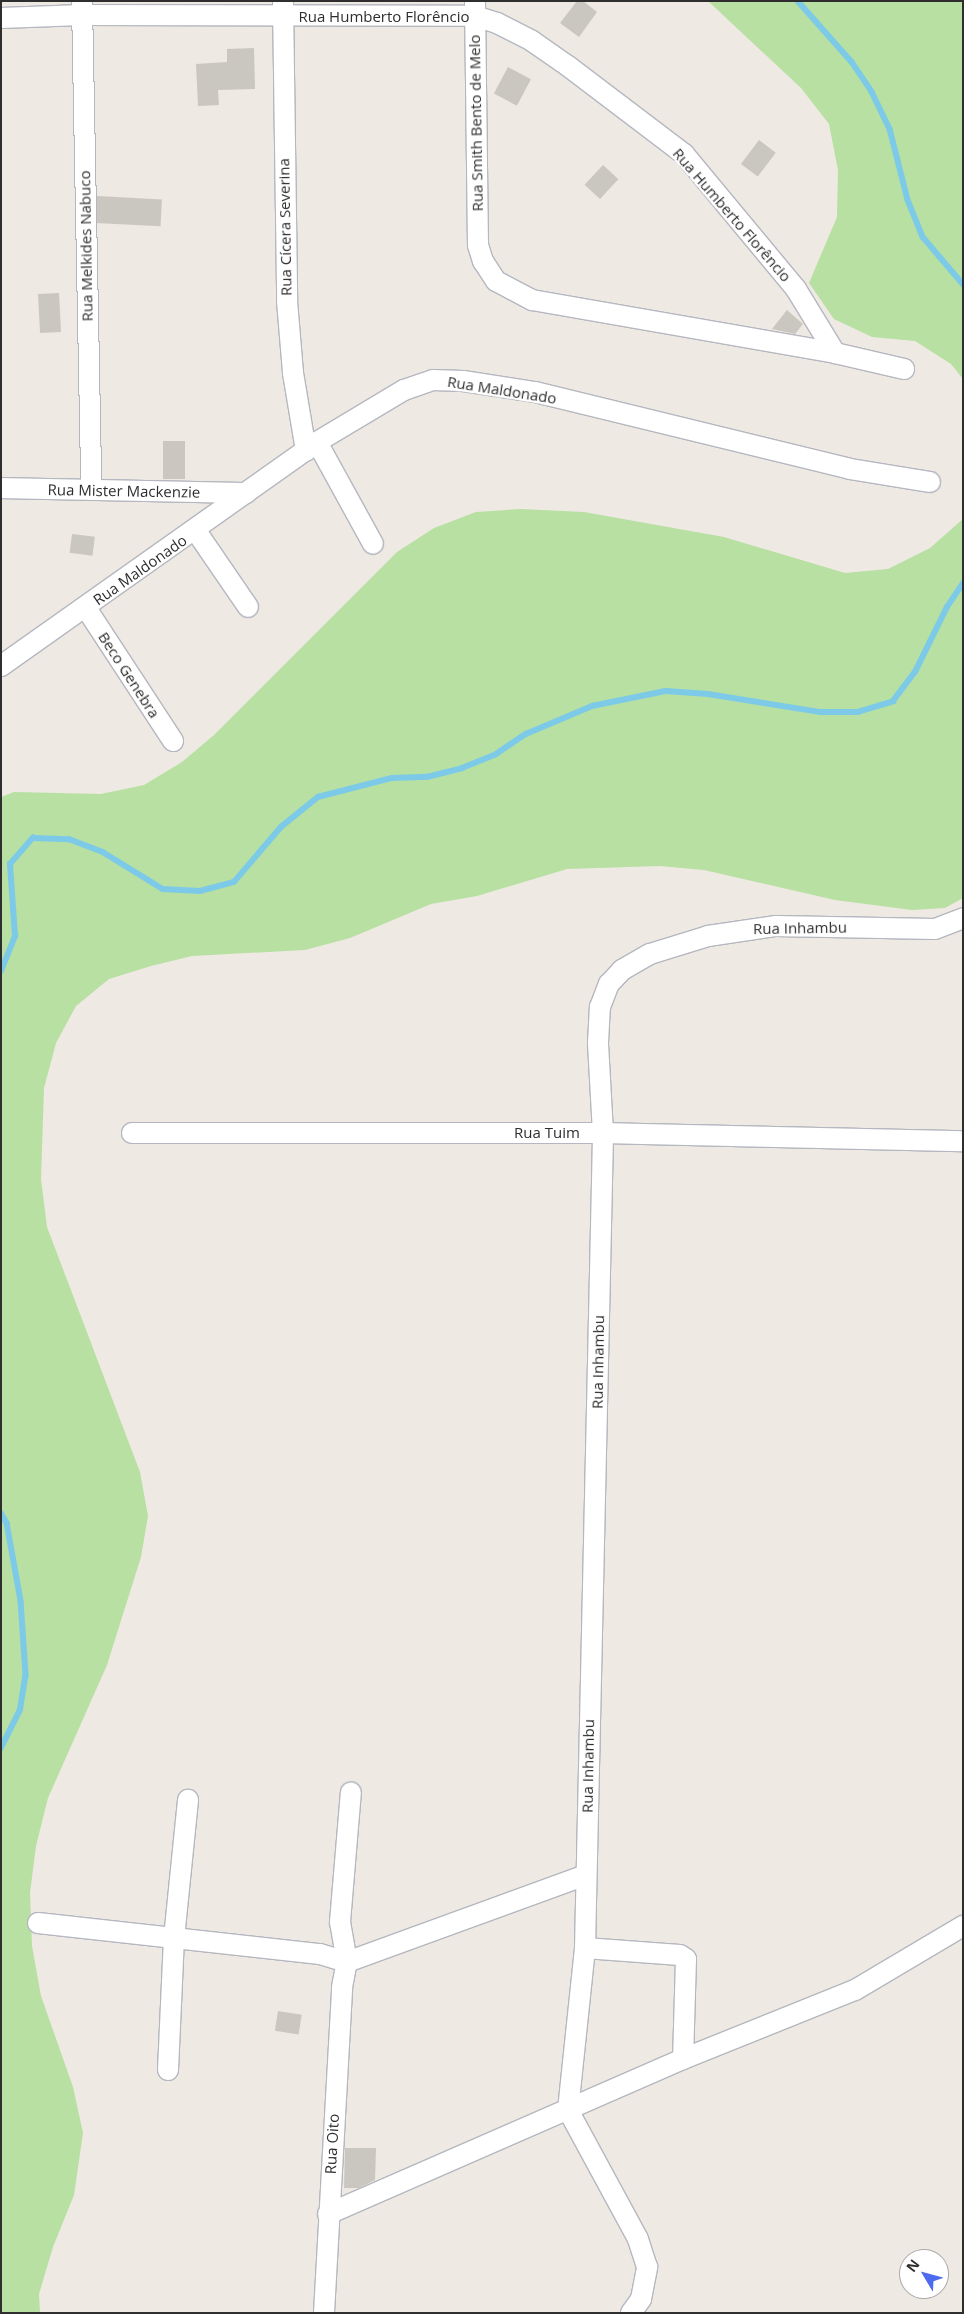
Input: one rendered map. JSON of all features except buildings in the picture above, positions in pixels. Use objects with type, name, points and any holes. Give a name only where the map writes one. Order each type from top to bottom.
[{"type":"street","name":"Rua Humberto Florêncio","points":[[1,18],[82,8],[475,9],[532,41],[632,111],[684,154],[791,282],[835,353]]},
{"type":"street","name":"Rua Melkides Nabuco","points":[[82,8],[91,490]]},
{"type":"street","name":"Rua Cícera Severina","points":[[284,9],[287,301],[293,373],[311,446],[373,544]]},
{"type":"street","name":"Rua Smith Bento de Melo","points":[[475,9],[478,245],[483,261],[496,281],[532,300],[835,353]]},
{"type":"street","points":[[835,353],[904,369]]},
{"type":"street","name":"Rua Maldonado","points":[[1,666],[196,531],[311,446],[404,390],[433,380],[463,381],[535,392],[850,469],[930,482]]},
{"type":"street","name":"Rua Mister Mackenzie","points":[[1,488],[246,493]]},
{"type":"street","points":[[196,531],[248,607]]},
{"type":"street","name":"Beco Genebra","points":[[86,608],[173,741]]},
{"type":"street","name":"Rua Inhambu","points":[[568,2110],[584,1948],[603,1133],[598,1043],[600,1008],[609,984],[634,962],[708,936],[776,926],[934,929],[963,918]]},
{"type":"street","name":"Rua Tuim","points":[[132,1133],[603,1133],[963,1141]]},
{"type":"street","name":"Rua Oito","points":[[324,2313],[328,2214],[345,1969],[340,1922],[351,1792]]},
{"type":"street","points":[[168,2070],[174,1938],[188,1800]]},
{"type":"street","points":[[38,1923],[320,1954],[345,1969],[586,1875]]},
{"type":"street","points":[[328,2214],[683,2059],[855,1990],[963,1926]]},
{"type":"street","points":[[584,1948],[680,1955],[686,1959],[683,2059]]},
{"type":"street","points":[[568,2110],[638,2239],[647,2267],[641,2299],[631,2313]]},
{"type":"green space","points":[[708,1],[963,1],[963,379],[951,364],[915,341],[872,337],[834,319],[809,283],[837,217],[838,170],[829,124],[801,88]]},
{"type":"green space","points":[[521,509],[584,512],[724,537],[845,573],[888,569],[930,548],[963,519],[963,898],[945,908],[912,910],[835,900],[704,870],[660,866],[567,869],[477,896],[431,904],[350,938],[305,950],[192,956],[151,966],[109,979],[76,1006],[56,1043],[44,1088],[41,1179],[47,1227],[140,1472],[148,1516],[141,1557],[107,1665],[48,1798],[36,1846],[30,1893],[32,1946],[41,1996],[73,2087],[83,2133],[74,2195],[53,2247],[39,2294],[40,2313],[1,2313],[1,797],[14,792],[101,794],[144,785],[182,762],[214,735],[397,552],[434,528],[476,512]]},
{"type":"waterway","points":[[798,1],[852,62],[872,92],[890,129],[908,200],[923,237],[963,284]]},
{"type":"waterway","points":[[1,971],[15,936],[10,864],[33,838],[69,839],[103,852],[163,889],[200,891],[234,882],[281,827],[318,797],[392,778],[427,777],[462,768],[496,754],[526,734],[592,706],[666,691],[708,694],[821,712],[858,712],[893,701],[915,672],[947,607],[963,583]]},
{"type":"waterway","points":[[1,1513],[7,1523],[21,1601],[26,1675],[20,1711],[1,1749]]}]
